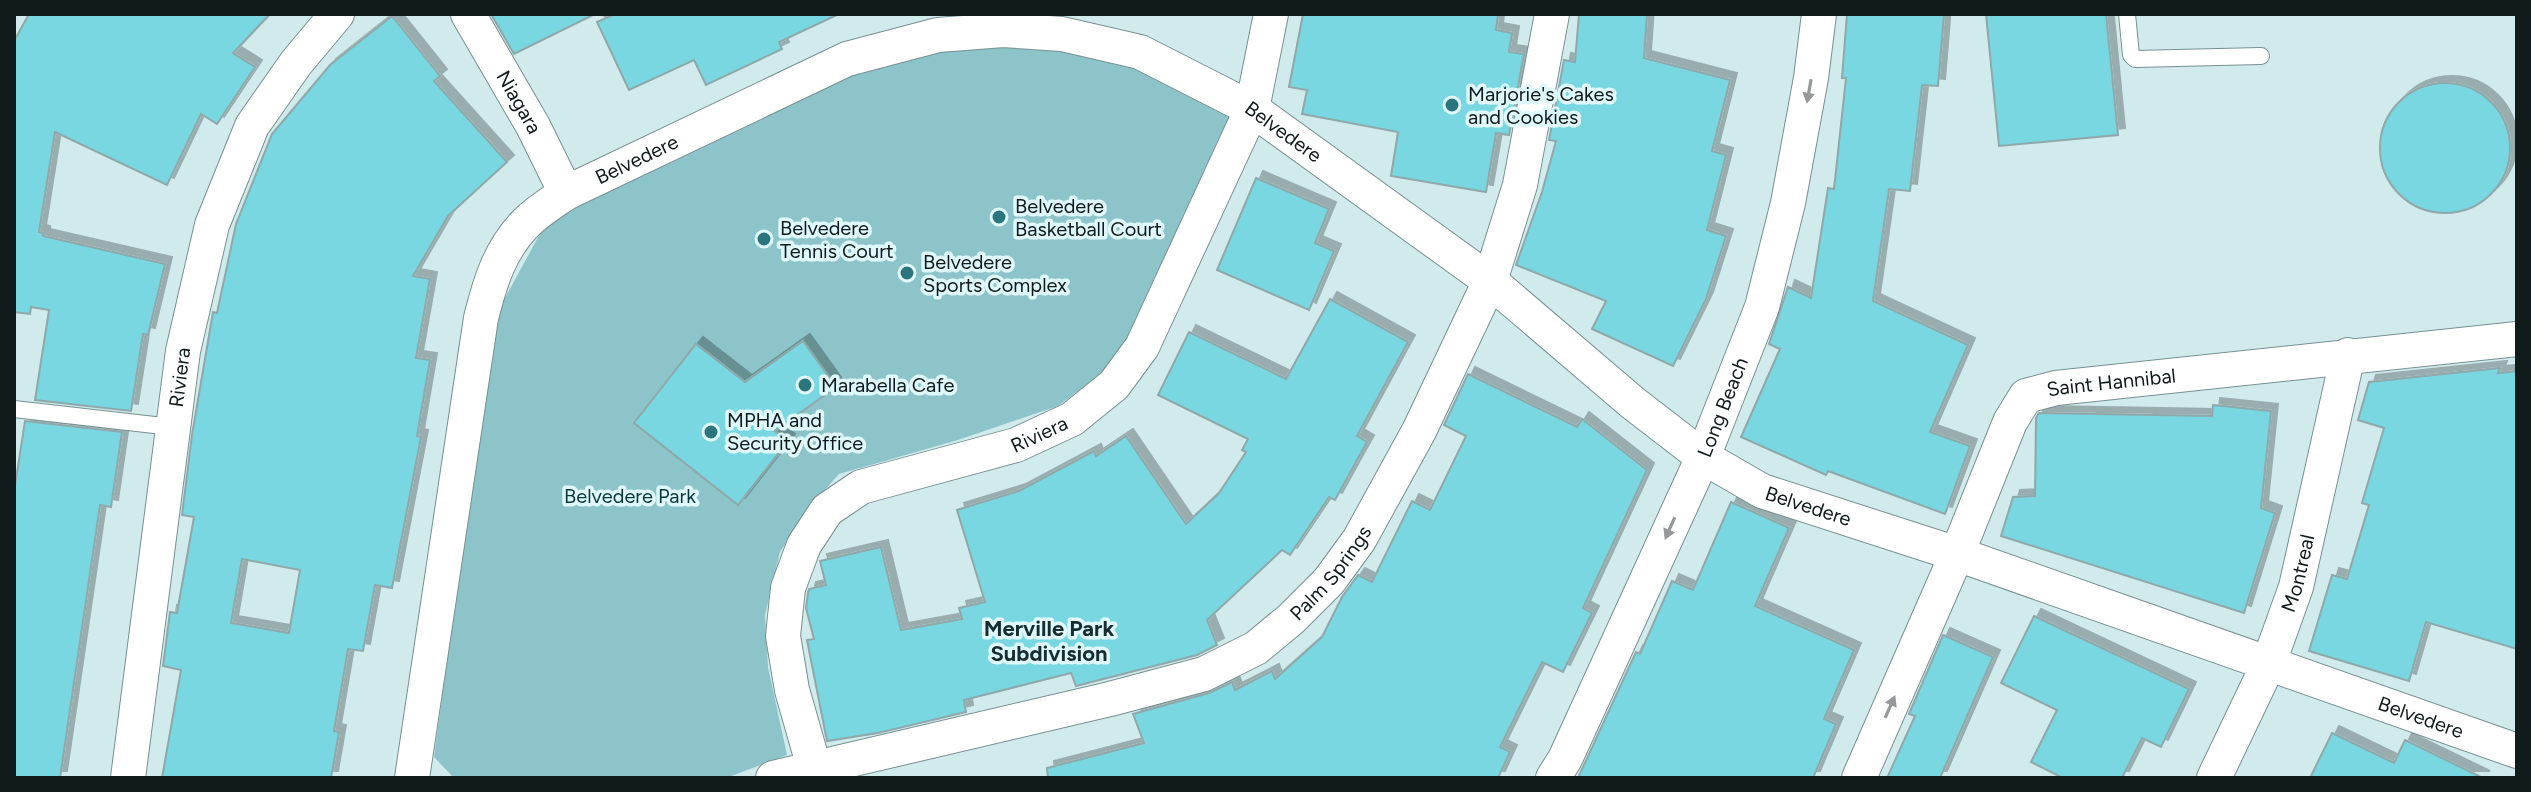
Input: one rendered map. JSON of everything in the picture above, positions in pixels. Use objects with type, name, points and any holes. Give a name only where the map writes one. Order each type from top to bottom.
[{"type":"street","name":"Riviera","points":[[128,778],[183,351],[212,225],[252,126],[296,63],[337,14]]},
{"type":"street","name":"Niagara","points":[[468,14],[533,126],[566,193]]},
{"type":"street","name":"Riviera","points":[[814,767],[792,690],[783,636],[788,588],[804,545],[827,510],[861,487],[1016,445],[1072,419],[1114,385],[1142,347],[1252,109],[1271,14]]},
{"type":"street","name":"Palm Springs","points":[[773,778],[1191,678],[1256,648],[1291,619],[1329,581],[1359,540],[1419,431],[1490,281],[1520,185],[1552,14]]},
{"type":"street","name":"Long Beach","points":[[1553,778],[1565,759],[1703,457],[1762,307],[1778,252],[1811,78],[1819,14]]},
{"type":"street","name":"Belvedere","points":[[412,778],[481,318],[490,281],[503,253],[526,223],[566,193],[847,59],[938,35],[1003,30],[1062,34],[1140,52],[1252,109],[1490,281],[1633,403],[1703,457],[1762,491],[1957,554],[2517,751]]},
{"type":"street","name":"Saint Hannibal","points":[[1859,778],[1957,554],[2010,422],[2026,396],[2056,388],[2517,339]]},
{"type":"street","name":"Montreal","points":[[2214,778],[2268,665],[2302,566],[2348,355]]},
{"type":"lane","points":[[2127,14],[2131,55],[2135,59],[2261,56]]},
{"type":"lane","points":[[14,409],[172,427]]},
{"type":"green space","name":"Belvedere Park","points":[[959,41],[1079,43],[1160,76],[1233,113],[1142,318],[1114,364],[1058,406],[958,440],[839,474],[807,510],[780,552],[765,615],[768,667],[787,755],[726,778],[454,778],[434,757],[493,320],[542,230],[588,194],[812,81]]},
{"type":"building","points":[[29,14],[270,14],[233,53],[255,67],[217,124],[201,114],[167,185],[55,132],[39,232],[43,236],[165,264],[148,335],[143,334],[131,411],[35,400],[49,310],[31,307],[30,314],[14,312],[14,41]]},
{"type":"building","points":[[491,14],[595,14],[514,54]]},
{"type":"building","points":[[615,14],[839,14],[779,42],[782,49],[706,85],[694,60],[629,90],[597,22]]},
{"type":"building","points":[[1303,14],[1498,14],[1496,30],[1512,33],[1509,52],[1524,54],[1509,135],[1496,133],[1486,192],[1391,176],[1398,132],[1302,114],[1307,90],[1289,87]]},
{"type":"building","points":[[1579,14],[1647,14],[1644,58],[1730,80],[1712,151],[1726,155],[1707,230],[1726,236],[1706,299],[1673,366],[1592,329],[1606,301],[1516,265],[1556,141],[1549,140],[1564,60],[1575,62]]},
{"type":"building","points":[[1847,14],[1944,14],[1938,86],[1922,85],[1910,191],[1889,189],[1873,301],[1968,345],[1930,432],[1970,446],[1945,514],[1828,471],[1826,475],[1741,437],[1780,349],[1769,344],[1788,287],[1811,298],[1828,188],[1834,189],[1846,78],[1842,78]]},
{"type":"building","points":[[1986,14],[2106,14],[2118,135],[1999,146]]},
{"type":"building","points":[[392,16],[440,76],[434,81],[507,162],[448,216],[413,276],[430,279],[416,358],[430,360],[417,436],[421,437],[392,588],[375,585],[363,651],[348,649],[334,731],[339,732],[331,778],[162,778],[181,670],[163,666],[170,612],[177,613],[194,517],[182,515],[213,312],[217,313],[236,224],[272,134],[330,65]],"holes":[[[242,559],[300,570],[289,633],[231,623]]]},
{"type":"building","points":[[2445,83],[2470,88],[2491,102],[2505,123],[2510,148],[2505,173],[2491,194],[2470,208],[2445,213],[2420,208],[2399,194],[2385,173],[2380,148],[2385,123],[2399,102],[2420,88]]},
{"type":"building","points":[[1256,178],[1329,209],[1315,243],[1334,251],[1309,310],[1217,270]]},
{"type":"building","points":[[1330,299],[1408,342],[1357,436],[1367,442],[1335,500],[1329,497],[1290,555],[1282,550],[1207,620],[1217,645],[1197,655],[1076,686],[1071,673],[964,700],[966,712],[878,733],[827,741],[807,640],[814,639],[806,608],[809,589],[826,585],[820,561],[881,547],[901,630],[962,619],[959,608],[985,602],[957,510],[1019,491],[1094,451],[1096,456],[1126,436],[1186,524],[1219,493],[1246,452],[1242,450],[1248,439],[1158,395],[1189,332],[1286,379]]},
{"type":"building","name":"MPHA and Security Office","points":[[803,341],[836,387],[775,431],[788,441],[738,505],[634,423],[696,344],[745,382]]},
{"type":"building","points":[[2500,368],[2498,373],[2517,371],[2517,649],[2426,622],[2409,681],[2309,651],[2332,575],[2347,579],[2369,505],[2362,503],[2384,428],[2358,420],[2369,382]]},
{"type":"building","points":[[1468,374],[1577,427],[1582,419],[1647,470],[1583,608],[1592,613],[1563,672],[1542,662],[1500,747],[1510,752],[1498,778],[1048,778],[1047,768],[1144,743],[1133,714],[1209,693],[1232,682],[1235,690],[1272,671],[1275,679],[1322,637],[1342,597],[1358,575],[1372,582],[1412,501],[1430,510],[1466,436],[1444,425]]},
{"type":"building","points":[[2213,405],[2271,411],[2261,508],[2275,513],[2244,613],[2001,536],[2013,497],[2035,496],[2036,418],[2039,413],[2212,416]]},
{"type":"building","points":[[25,421],[122,432],[111,507],[100,505],[60,778],[14,778],[14,492]]},
{"type":"building","points":[[1731,502],[1789,528],[1755,606],[1854,650],[1824,719],[1836,724],[1813,778],[1578,778],[1636,652],[1640,654],[1672,581],[1693,590]]},
{"type":"building","points":[[2034,616],[2189,689],[2161,747],[2142,738],[2122,778],[2063,778],[2031,762],[2057,710],[2001,683]]},
{"type":"building","points":[[1943,635],[1993,657],[1940,778],[1887,778],[1915,716],[1909,714]]},
{"type":"building","points":[[2332,733],[2394,763],[2405,740],[2483,778],[2310,778]]},
{"type":"place","name":"Marjorie's Cakes and Cookies","points":[[1452,105]]},
{"type":"place","name":"Belvedere Basketball Court","points":[[999,217]]},
{"type":"place","name":"Belvedere Tennis Court","points":[[764,239]]},
{"type":"place","name":"Belvedere Sports Complex","points":[[907,273]]},
{"type":"place","name":"Marabella Cafe","points":[[805,385]]},
{"type":"place","name":"MPHA and Security Office","points":[[711,432]]},
{"type":"district","name":"Merville Park Subdivision","points":[[1049,640]]}]
